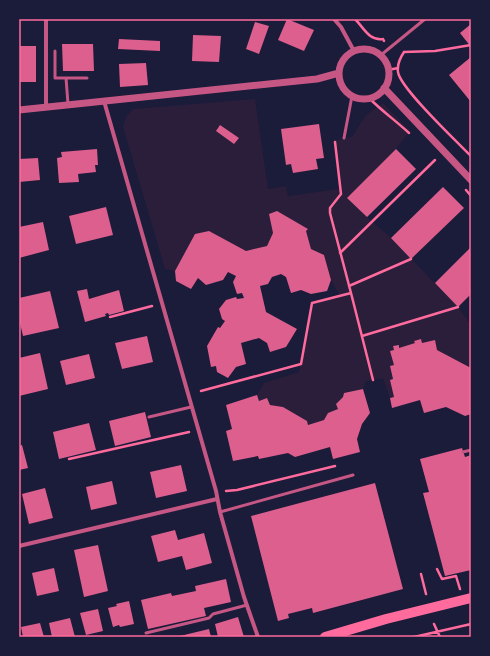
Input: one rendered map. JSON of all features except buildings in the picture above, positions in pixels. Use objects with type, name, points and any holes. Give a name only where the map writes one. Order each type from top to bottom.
[{"type":"main road","points":[[325,637],[386,619],[471,598]]},
{"type":"street","points":[[46,19],[46,107]]},
{"type":"street","points":[[334,19],[341,27],[354,51]]},
{"type":"street","points":[[363,49],[373,50],[381,55],[386,62],[388,70],[387,83],[384,88],[378,94],[369,98],[352,96],[345,90],[340,82],[339,73],[341,64],[346,56],[354,51],[363,49]]},
{"type":"street","points":[[19,110],[317,79],[339,73]]},
{"type":"street","points":[[384,88],[471,180]]},
{"type":"street","points":[[104,101],[216,491],[220,512],[247,605],[258,637]]},
{"type":"street","points":[[19,546],[217,499]]},
{"type":"lane","points":[[381,55],[425,19]]},
{"type":"lane","points":[[55,51],[55,78],[86,78]]},
{"type":"lane","points":[[66,78],[68,105]]},
{"type":"lane","points":[[344,138],[352,96]]},
{"type":"lane","points":[[149,417],[191,407]]},
{"type":"lane","points":[[463,452],[471,450]]},
{"type":"lane","points":[[220,512],[353,475]]},
{"type":"lane","points":[[146,633],[209,618],[213,614],[247,605]]},
{"type":"path","points":[[355,19],[372,38],[377,40],[382,39]]},
{"type":"path","points":[[471,45],[435,51],[404,52],[399,60],[398,68],[401,81],[410,93],[471,156]]},
{"type":"path","points":[[388,70],[398,68]]},
{"type":"path","points":[[369,98],[381,110]]},
{"type":"path","points":[[334,136],[341,194],[330,208],[330,213],[373,380]]},
{"type":"path","points":[[340,253],[435,160]]},
{"type":"path","points":[[350,286],[411,259]]},
{"type":"path","points":[[202,391],[301,364],[312,304],[351,293]]},
{"type":"path","points":[[110,317],[152,306]]},
{"type":"path","points":[[362,336],[458,307]]},
{"type":"path","points":[[69,459],[189,432]]},
{"type":"path","points":[[216,491],[237,490],[335,466]]},
{"type":"path","points":[[438,569],[442,579],[456,576],[458,581]]},
{"type":"path","points":[[421,574],[426,594]]},
{"type":"path","points":[[434,624],[440,637]]},
{"type":"path","points":[[414,637],[471,624]]},
{"type":"shaded area","points":[[255,99],[268,189],[286,186],[288,196],[339,189],[333,141],[352,137],[366,115],[383,103],[410,131],[396,149],[348,198],[391,238],[458,307],[471,325],[471,368],[437,350],[434,340],[422,343],[421,339],[415,341],[415,343],[399,348],[399,345],[394,346],[394,365],[390,367],[393,379],[390,380],[394,397],[390,398],[383,378],[366,381],[363,389],[344,393],[343,397],[336,404],[338,409],[328,413],[324,420],[308,425],[307,421],[283,407],[270,405],[267,398],[259,401],[257,395],[264,383],[299,372],[312,303],[340,296],[331,280],[324,255],[311,249],[306,231],[308,229],[277,212],[269,214],[273,233],[267,246],[246,251],[195,234],[175,271],[165,269],[123,127],[126,117],[133,109]]}]
